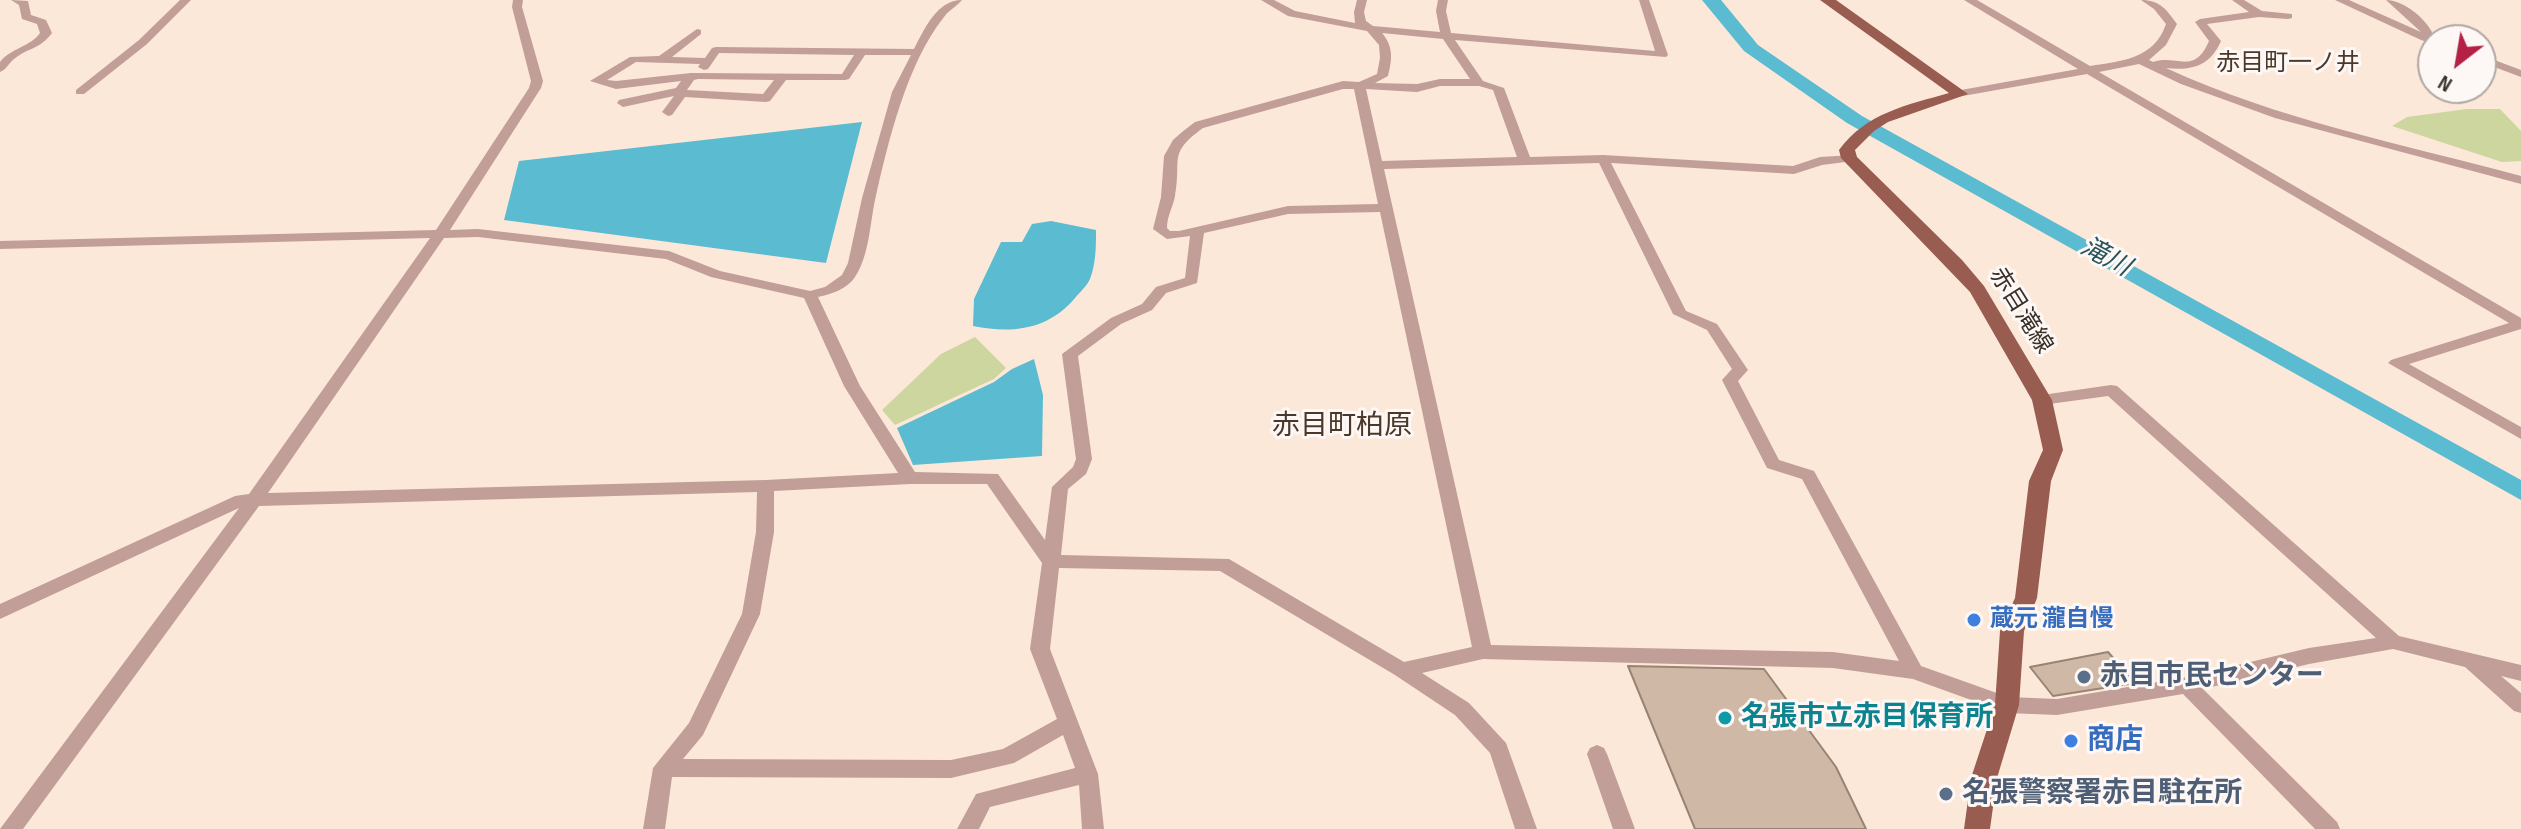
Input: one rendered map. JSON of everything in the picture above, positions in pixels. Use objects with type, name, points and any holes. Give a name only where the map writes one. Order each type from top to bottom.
[{"type":"main road","points":[[1827,0],[1961,94]]},
{"type":"main road","points":[[1851,149],[1878,120],[1961,94]]},
{"type":"main road","name":"赤目滝線","points":[[1851,149],[1971,281],[2021,359],[2042,400],[2053,450],[2040,481],[2026,598],[2012,631],[2007,705],[1984,778],[1977,829]]},
{"type":"street","points":[[0,69],[11,56],[39,43],[46,33],[42,22],[26,17],[24,3],[16,0]]},
{"type":"street","points":[[80,92],[97,81],[186,0]]},
{"type":"street","points":[[11,829],[252,503],[441,233],[537,85],[517,7],[518,0]]},
{"type":"street","points":[[0,245],[478,233],[669,255],[716,274],[810,295],[830,290],[848,277],[855,263],[898,92],[917,52],[942,12],[957,0]]},
{"type":"street","points":[[1266,0],[1292,14],[1372,29],[1662,55],[1644,0]]},
{"type":"street","points":[[1359,85],[1382,76],[1388,56],[1387,45],[1372,29],[1361,23],[1359,12],[1362,0]]},
{"type":"street","points":[[1443,0],[1445,35],[1479,83]]},
{"type":"street","points":[[1969,0],[2521,324]]},
{"type":"street","points":[[1961,94],[2089,71],[2152,55],[2170,32],[2172,24],[2158,7],[2146,0]]},
{"type":"street","points":[[2237,0],[2259,14]]},
{"type":"street","points":[[2340,0],[2417,35]]},
{"type":"street","points":[[2391,0],[2420,24]]},
{"type":"street","points":[[2140,60],[2191,68],[2211,52],[2215,41],[2200,22],[2259,14],[2288,16]]},
{"type":"street","points":[[661,60],[697,32]]},
{"type":"street","points":[[668,112],[716,50],[917,52]]},
{"type":"street","points":[[708,61],[634,59],[596,81],[616,85],[695,76],[845,77],[862,51]]},
{"type":"street","points":[[2140,60],[2174,78],[2254,108],[2521,180]]},
{"type":"street","points":[[2497,64],[2521,74]]},
{"type":"street","points":[[623,103],[681,92],[766,98],[782,77]]},
{"type":"street","points":[[1387,208],[1288,210],[1167,235],[1160,229],[1167,198],[1167,162],[1179,138],[1199,125],[1343,85],[1417,88],[1440,82],[1479,83],[1498,88],[1525,161]]},
{"type":"street","points":[[1359,85],[1483,652]]},
{"type":"street","points":[[1377,165],[1603,159],[1794,170],[1851,149]]},
{"type":"street","points":[[1603,159],[1680,314],[1712,327],[1740,370],[1730,380],[1773,464],[1808,475],[1914,671]]},
{"type":"street","points":[[1093,829],[1088,774],[1040,649],[1060,487],[1080,470],[1084,459],[1070,354],[1116,321],[1147,307],[1161,290],[1192,280],[1198,230]]},
{"type":"street","points":[[810,295],[852,386],[910,478]]},
{"type":"street","points":[[2521,324],[2396,363],[2521,434]]},
{"type":"street","points":[[2042,400],[2111,390],[2393,642]]},
{"type":"street","points":[[0,612],[241,500],[252,503],[766,486],[910,478],[992,478],[1050,561]]},
{"type":"street","points":[[654,829],[663,768],[696,729],[751,614],[765,532],[766,486]]},
{"type":"street","points":[[1050,561],[1223,564],[1462,709],[1499,749],[1526,829]]},
{"type":"street","points":[[1402,670],[1483,652],[1833,660],[1914,671],[2007,705],[2057,707],[2187,685],[2309,656],[2393,642],[2467,657],[2521,673]]},
{"type":"street","points":[[2467,657],[2521,705]]},
{"type":"street","points":[[2187,685],[2329,829]]},
{"type":"street","points":[[663,768],[951,769],[1007,757],[1067,723]]},
{"type":"street","points":[[1597,754],[1624,829]]},
{"type":"street","points":[[968,829],[983,800],[1088,774]]},
{"type":"green space","points":[[2467,109],[2500,109],[2521,131],[2521,161],[2502,162],[2392,126],[2407,117]]},
{"type":"green space","points":[[975,337],[1006,368],[994,379],[895,425],[882,410],[941,354]]},
{"type":"water","name":"滝川","points":[[1702,0],[1721,0],[1758,45],[1862,116],[2521,480],[2521,500],[1847,123],[1744,51]]},
{"type":"water","points":[[862,122],[826,263],[504,220],[519,161]]},
{"type":"water","points":[[1051,221],[1096,230],[1095,261],[1087,284],[1064,309],[1041,323],[1002,330],[973,326],[974,299],[1001,242],[1022,242],[1032,224]]},
{"type":"water","points":[[1034,359],[1043,395],[1042,456],[913,465],[897,428],[994,382]]},
{"type":"building","name":"赤目市民センター","points":[[2108,652],[2135,683],[2053,696],[2030,667]]},
{"type":"building","name":"名張市立赤目保育所","points":[[1628,666],[1764,669],[1836,767],[1866,829],[1695,829]]},
{"type":"place","name":"蔵元 瀧自慢","points":[[1974,620]]},
{"type":"place","name":"赤目市民センター","points":[[2084,677]]},
{"type":"place","name":"名張市立赤目保育所","points":[[1725,718]]},
{"type":"place","name":"商店","points":[[2071,741]]},
{"type":"place","name":"名張警察署赤目駐在所","points":[[1946,794]]},
{"type":"district","name":"赤目町一ノ井","points":[[2288,64]]},
{"type":"district","name":"赤目町柏原","points":[[1342,427]]}]
